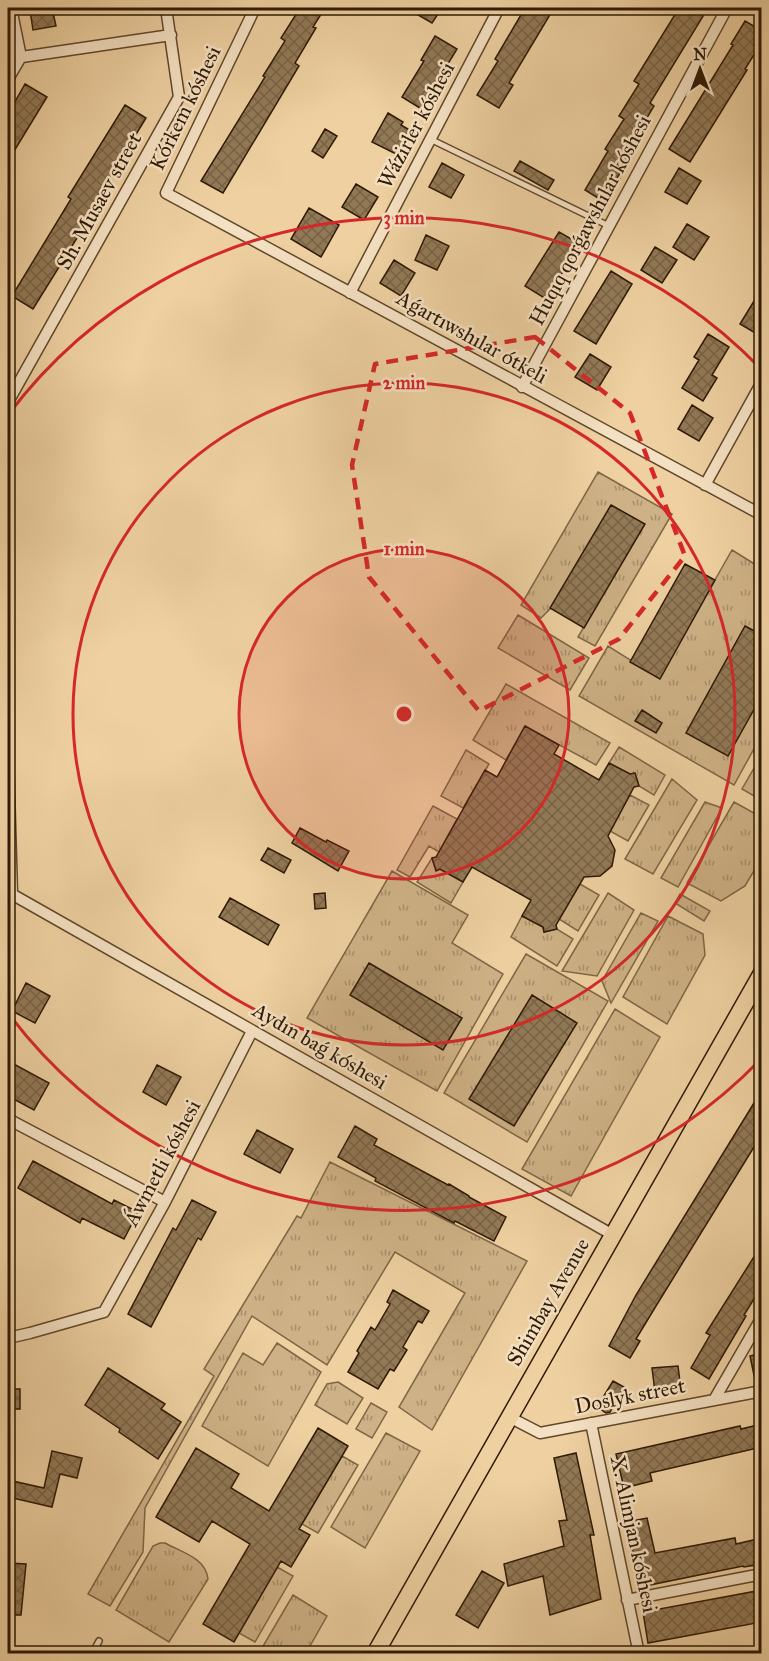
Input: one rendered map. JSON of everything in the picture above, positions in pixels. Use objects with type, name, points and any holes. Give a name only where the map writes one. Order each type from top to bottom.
[{"type":"main road","name":"Shimbay Avenue","points":[[375,1653],[762,973]]},
{"type":"street","points":[[8,79],[21,57],[11,8]]},
{"type":"street","name":"Sh. Musaev street","points":[[8,402],[179,97],[166,8]]},
{"type":"street","name":"Kórkem kóshesi","points":[[166,193],[255,8]]},
{"type":"street","name":"Wázirler kóshesi","points":[[350,293],[499,8]]},
{"type":"street","name":"Huqıq qorǵawshılar kóshesi","points":[[522,387],[727,8]]},
{"type":"street","points":[[8,59],[171,35]]},
{"type":"street","name":"Aǵartıwshılar ótkeli","points":[[166,193],[762,515]]},
{"type":"street","points":[[705,485],[762,382]]},
{"type":"street","points":[[8,755],[9,895]]},
{"type":"street","name":"Aydın baǵ kóshesi","points":[[9,895],[612,1235]]},
{"type":"street","name":"Áwmetli kóshesi","points":[[8,1338],[30,1334],[104,1312],[165,1202],[252,1031]]},
{"type":"street","points":[[8,1119],[165,1202]]},
{"type":"street","points":[[714,1400],[762,1317]]},
{"type":"street","name":"Doslyk street","points":[[509,1417],[540,1433],[762,1391]]},
{"type":"street","name":"X. Alimjan kóshesi","points":[[591,1423],[639,1653]]},
{"type":"street","points":[[627,1600],[762,1574]]},
{"type":"lane","points":[[430,139],[609,226]]},
{"type":"lane","points":[[92,1653],[99,1641]]},
{"type":"highlighted area","points":[[535,337],[630,413],[685,556],[619,639],[479,711],[369,577],[352,465],[375,364]]},
{"type":"green space","points":[[598,472],[672,514],[595,646],[578,637],[584,627],[551,608],[541,618],[521,605]]},
{"type":"green space","points":[[732,550],[761,568],[761,736],[734,785],[579,696],[608,646],[659,678]]},
{"type":"green space","points":[[518,615],[589,658],[570,690],[498,648]]},
{"type":"green space","points":[[506,684],[610,743],[596,765],[525,726],[506,760],[473,740]]},
{"type":"green space","points":[[619,747],[665,775],[654,795],[639,786],[635,773],[630,774],[609,763]]},
{"type":"green space","points":[[466,750],[489,764],[463,808],[441,796]]},
{"type":"green space","points":[[761,756],[761,800],[742,789]]},
{"type":"green space","points":[[672,779],[697,800],[653,874],[625,859]]},
{"type":"green space","points":[[630,795],[649,805],[628,841],[610,831]]},
{"type":"green space","points":[[705,802],[722,808],[678,887],[661,878]]},
{"type":"green space","points":[[734,802],[761,817],[761,859],[745,886],[721,901],[687,883]]},
{"type":"green space","points":[[433,806],[457,819],[439,852],[429,846],[410,877],[397,870]]},
{"type":"green space","points":[[432,858],[436,870],[440,869],[463,882],[451,903],[417,882]]},
{"type":"green space","points":[[392,871],[468,915],[452,943],[503,974],[437,1091],[307,1018]]},
{"type":"green space","points":[[580,884],[599,895],[578,931],[559,919]]},
{"type":"green space","points":[[608,893],[634,910],[597,976],[562,971]]},
{"type":"green space","points":[[680,894],[710,911],[704,921],[675,903]]},
{"type":"green space","points":[[641,913],[658,921],[611,1003],[602,981]]},
{"type":"green space","points":[[522,916],[543,927],[544,932],[557,929],[573,939],[557,966],[511,937]]},
{"type":"green space","points":[[668,916],[703,934],[705,955],[667,1024],[623,997]]},
{"type":"green space","points":[[526,954],[608,1001],[527,1142],[444,1093]]},
{"type":"green space","points":[[615,1009],[660,1037],[571,1196],[522,1169]]},
{"type":"green space","points":[[330,1162],[527,1261],[432,1430],[399,1407],[465,1293],[395,1252],[327,1365],[252,1316],[145,1508],[143,1552],[110,1606],[88,1594],[214,1376],[204,1369],[297,1216],[301,1218]]},
{"type":"green space","points":[[277,1343],[321,1372],[268,1466],[202,1426],[243,1353],[263,1365]]},
{"type":"green space","points":[[338,1382],[363,1398],[347,1424],[315,1405],[327,1384]]},
{"type":"green space","points":[[371,1403],[387,1412],[372,1438],[356,1429]]},
{"type":"green space","points":[[386,1433],[420,1451],[365,1548],[331,1527]]},
{"type":"green space","points":[[342,1456],[358,1465],[318,1533],[302,1524]]},
{"type":"green space","points":[[165,1543],[198,1561],[203,1566],[208,1579],[169,1642],[116,1610],[153,1546]]},
{"type":"green space","points":[[277,1567],[293,1576],[255,1642],[239,1633]]},
{"type":"green space","points":[[293,1595],[327,1616],[306,1653],[259,1653]]},
{"type":"building","points":[[52,8],[56,26],[33,30],[30,10]]},
{"type":"building","points":[[300,8],[325,8],[295,63],[299,66],[223,193],[201,181],[265,77],[263,76],[285,41],[281,38]]},
{"type":"building","points":[[406,8],[442,8],[432,23]]},
{"type":"building","points":[[525,8],[554,8],[509,83],[513,85],[499,108],[477,95],[498,61],[495,59]]},
{"type":"building","points":[[679,8],[708,8],[650,103],[654,106],[636,136],[641,139],[617,178],[620,179],[606,203],[585,190],[608,151],[605,149],[624,119],[619,116],[639,84],[634,81]]},
{"type":"building","points":[[745,21],[762,31],[762,42],[690,162],[669,149],[733,45],[731,44]]},
{"type":"building","points":[[435,36],[457,49],[423,110],[402,97],[424,61],[421,60]]},
{"type":"building","points":[[25,84],[47,97],[8,161],[8,114]]},
{"type":"building","points":[[125,105],[146,118],[87,215],[90,217],[33,309],[12,296],[71,199],[68,197]]},
{"type":"building","points":[[388,113],[403,122],[401,125],[413,132],[400,156],[372,142]]},
{"type":"building","points":[[325,129],[337,136],[323,158],[312,151]]},
{"type":"building","points":[[520,161],[554,180],[548,190],[514,171]]},
{"type":"building","points":[[442,163],[464,175],[451,198],[429,187]]},
{"type":"building","points":[[679,168],[701,181],[687,204],[665,192]]},
{"type":"building","points":[[356,184],[378,197],[364,220],[342,207]]},
{"type":"building","points":[[309,208],[339,225],[321,257],[291,239]]},
{"type":"building","points":[[687,224],[709,237],[694,260],[673,247]]},
{"type":"building","points":[[559,232],[580,244],[546,299],[525,286]]},
{"type":"building","points":[[426,235],[449,246],[437,270],[415,260]]},
{"type":"building","points":[[655,247],[677,260],[662,283],[641,270]]},
{"type":"building","points":[[394,260],[415,273],[401,296],[380,283]]},
{"type":"building","points":[[611,271],[632,284],[596,344],[574,331]]},
{"type":"building","points":[[762,288],[762,337],[740,324]]},
{"type":"building","points":[[708,334],[729,347],[712,375],[717,378],[703,401],[682,388],[699,360],[694,357]]},
{"type":"building","points":[[590,354],[611,367],[597,390],[575,377]]},
{"type":"building","points":[[692,405],[713,418],[699,441],[678,429]]},
{"type":"building","points":[[611,505],[645,524],[584,628],[550,608]]},
{"type":"building","points":[[685,564],[715,580],[660,679],[630,662]]},
{"type":"building","points":[[745,626],[762,635],[762,695],[728,756],[686,733]]},
{"type":"building","points":[[642,710],[662,723],[656,733],[635,721]]},
{"type":"building","points":[[525,726],[559,745],[554,754],[599,780],[609,763],[630,774],[635,773],[639,786],[634,787],[608,836],[615,850],[612,866],[600,876],[584,877],[556,925],[557,929],[544,932],[543,927],[522,916],[531,900],[472,867],[463,882],[440,869],[436,871],[432,858],[436,857],[485,770],[497,777]]},
{"type":"building","points":[[300,828],[349,851],[338,871],[292,843]]},
{"type":"building","points":[[268,848],[291,860],[284,873],[261,860]]},
{"type":"building","points":[[325,893],[326,908],[315,909],[314,894]]},
{"type":"building","points":[[230,898],[279,925],[268,945],[219,917]]},
{"type":"building","points":[[369,963],[462,1018],[443,1050],[350,995]]},
{"type":"building","points":[[26,983],[50,996],[35,1023],[12,1011]]},
{"type":"building","points":[[532,995],[577,1023],[514,1126],[469,1099]]},
{"type":"building","points":[[8,1061],[49,1083],[34,1110],[8,1096]]},
{"type":"building","points":[[157,1065],[181,1077],[166,1105],[143,1092]]},
{"type":"building","points":[[762,1090],[762,1134],[636,1339],[640,1341],[630,1358],[609,1346],[636,1295]]},
{"type":"building","points":[[355,1126],[377,1139],[374,1145],[506,1217],[494,1241],[455,1221],[454,1223],[375,1181],[376,1178],[338,1157]]},
{"type":"building","points":[[257,1130],[293,1149],[280,1173],[244,1154]]},
{"type":"building","points":[[33,1161],[112,1204],[114,1200],[138,1212],[124,1239],[82,1218],[80,1223],[18,1188]]},
{"type":"building","points":[[192,1200],[216,1212],[201,1240],[198,1238],[151,1327],[128,1314],[173,1228],[176,1230]]},
{"type":"building","points":[[762,1244],[762,1286],[709,1379],[691,1368],[710,1335],[706,1333]]},
{"type":"building","points":[[393,1290],[429,1311],[422,1323],[418,1321],[403,1347],[407,1350],[394,1371],[390,1369],[378,1389],[348,1372],[371,1327],[375,1330],[390,1304],[387,1302]]},
{"type":"building","points":[[762,1353],[762,1384],[756,1385],[750,1356]]},
{"type":"building","points":[[678,1366],[681,1390],[655,1392],[652,1368]]},
{"type":"building","points":[[108,1368],[165,1404],[161,1409],[181,1422],[158,1459],[85,1405]]},
{"type":"building","points":[[613,1381],[624,1387],[610,1412],[606,1413],[597,1407]]},
{"type":"building","points":[[8,1389],[20,1389],[20,1409],[8,1409]]},
{"type":"building","points":[[762,1424],[762,1447],[650,1473],[652,1481],[624,1488],[616,1454],[740,1426],[741,1429]]},
{"type":"building","points":[[318,1428],[348,1446],[299,1529],[310,1535],[291,1567],[281,1561],[234,1642],[203,1624],[250,1544],[212,1521],[199,1542],[156,1517],[196,1448],[239,1474],[231,1488],[269,1511]]},
{"type":"building","points":[[52,1451],[82,1458],[77,1478],[60,1474],[52,1507],[8,1497],[8,1480],[44,1488]]},
{"type":"building","points":[[576,1453],[594,1535],[590,1535],[601,1599],[550,1615],[543,1576],[508,1586],[504,1564],[564,1546],[559,1521],[567,1520],[554,1458]]},
{"type":"building","points":[[647,1518],[655,1553],[735,1538],[736,1544],[762,1538],[762,1564],[640,1587],[626,1522]]},
{"type":"building","points":[[8,1563],[26,1564],[21,1615],[8,1615]]},
{"type":"building","points":[[482,1571],[504,1583],[478,1628],[456,1615]]},
{"type":"building","points":[[762,1590],[762,1622],[648,1643],[643,1612]]}]
